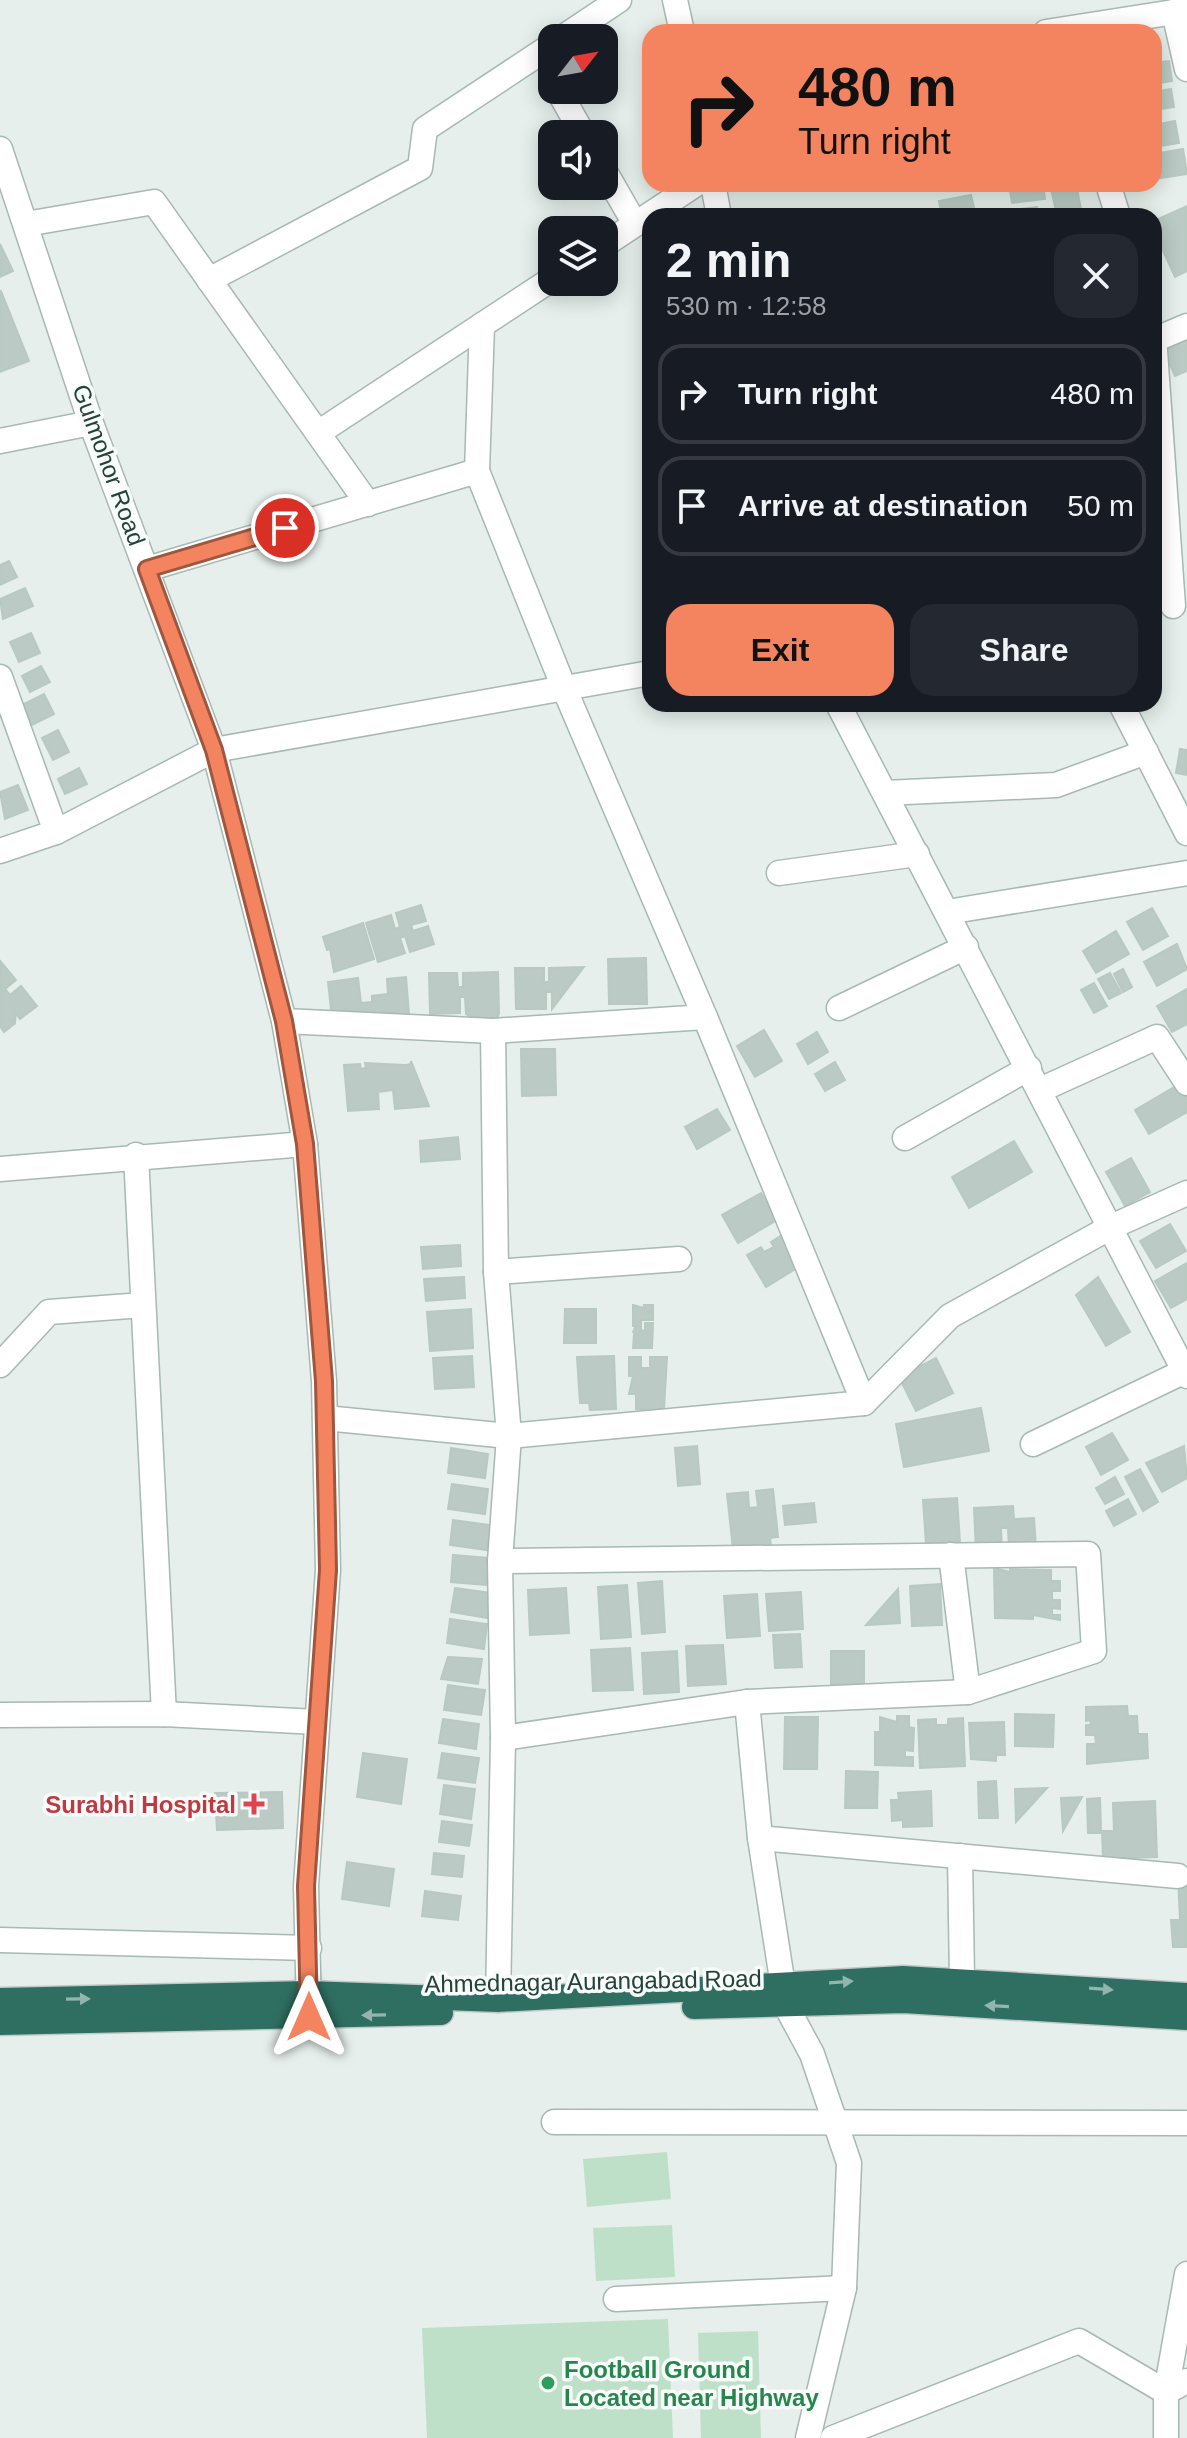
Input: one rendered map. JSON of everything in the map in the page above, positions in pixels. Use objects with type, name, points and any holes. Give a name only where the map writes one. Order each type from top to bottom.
[{"type":"highway","points":[[0,2000],[308,2005],[784,1995],[903,1978],[962,1979],[1187,1995]]},
{"type":"highway","name":"Ahmednagar Aurangabad Road","points":[[0,2023],[308,2005],[784,1995],[1187,2018]]},
{"type":"street","points":[[583,24],[619,0]]},
{"type":"street","points":[[675,0],[680,24]]},
{"type":"street","points":[[1100,24],[1181,11],[1187,69]]},
{"type":"street","points":[[209,280],[420,168],[425,129],[538,55]]},
{"type":"street","name":"Gulmohor Road","points":[[0,150],[91,423],[214,750],[284,1021],[305,1144],[325,1418],[328,1570],[306,1886],[308,2005]]},
{"type":"street","points":[[659,208],[684,192]]},
{"type":"street","points":[[618,194],[635,224]]},
{"type":"street","points":[[26,224],[154,202],[368,504]]},
{"type":"street","points":[[618,236],[642,219]]},
{"type":"street","points":[[318,433],[538,288]]},
{"type":"street","points":[[482,325],[477,471],[564,688],[705,1017],[864,1403]]},
{"type":"street","points":[[1162,336],[1187,326]]},
{"type":"street","points":[[0,441],[91,423]]},
{"type":"street","points":[[147,569],[477,471]]},
{"type":"street","points":[[1162,475],[1171,606]]},
{"type":"street","points":[[1163,492],[1187,483]]},
{"type":"street","points":[[0,851],[56,832],[214,750],[642,674]]},
{"type":"street","points":[[0,677],[56,832]]},
{"type":"street","points":[[842,712],[1186,1374],[1033,1444]]},
{"type":"street","points":[[1125,712],[1187,833]]},
{"type":"street","points":[[885,793],[1056,785],[1146,752]]},
{"type":"street","points":[[779,873],[917,854]]},
{"type":"street","points":[[947,912],[1187,873]]},
{"type":"street","points":[[839,1008],[966,947]]},
{"type":"street","points":[[284,1021],[493,1031],[705,1017]]},
{"type":"street","points":[[493,1031],[496,1272],[509,1436],[500,1561],[503,1738],[498,2000]]},
{"type":"street","points":[[1040,1090],[1157,1037],[1187,1083]]},
{"type":"street","points":[[905,1138],[1029,1068]]},
{"type":"street","points":[[0,1169],[136,1155],[305,1144]]},
{"type":"street","points":[[136,1155],[164,1714]]},
{"type":"street","points":[[325,1418],[509,1436],[864,1403],[950,1316],[1111,1227],[1187,1193]]},
{"type":"street","points":[[496,1272],[679,1259]]},
{"type":"street","points":[[0,1365],[49,1312],[143,1305]]},
{"type":"street","points":[[500,1561],[1088,1554],[1094,1651],[968,1692],[747,1702],[503,1738]]},
{"type":"street","points":[[951,1555],[968,1692]]},
{"type":"street","points":[[747,1702],[760,1838],[784,1995],[812,2054],[849,2163],[844,2288],[808,2438]]},
{"type":"street","points":[[0,1715],[164,1714],[317,1722]]},
{"type":"street","points":[[760,1838],[1178,1876]]},
{"type":"street","points":[[960,1856],[962,1979]]},
{"type":"street","points":[[0,1940],[309,1948]]},
{"type":"street","points":[[554,2122],[1187,2123]]},
{"type":"street","points":[[1166,2438],[1177,2387],[1187,2274]]},
{"type":"street","points":[[616,2299],[844,2288]]},
{"type":"street","points":[[833,2438],[1079,2341],[1177,2387]]},
{"type":"green space","points":[[667,2152],[671,2199],[587,2207],[583,2159]]},
{"type":"green space","points":[[672,2225],[675,2277],[596,2281],[593,2228]]},
{"type":"green space","name":"Football Ground Located near Highway","points":[[668,2319],[673,2438],[427,2438],[422,2328]]},
{"type":"green space","points":[[758,2331],[761,2438],[701,2438],[698,2333]]},
{"type":"building","points":[[1169,61],[1172,81],[1162,83],[1162,62]]},
{"type":"building","points":[[1171,89],[1174,107],[1162,109],[1162,91]]},
{"type":"building","points":[[1175,121],[1179,143],[1162,146],[1162,123]]},
{"type":"building","points":[[1183,149],[1187,174],[1162,178],[1162,153]]},
{"type":"building","points":[[1010,192],[1044,192],[1045,199],[1012,203]]},
{"type":"building","points":[[1052,192],[1078,192],[1081,208],[1055,208]]},
{"type":"building","points":[[971,195],[974,208],[940,208],[939,201]]},
{"type":"building","points":[[1187,206],[1187,271],[1175,277],[1162,249],[1162,217]]},
{"type":"building","points":[[0,244],[13,271],[0,277]]},
{"type":"building","points":[[0,292],[29,361],[0,372]]},
{"type":"building","points":[[1187,340],[1187,371],[1175,376],[1164,351]]},
{"type":"building","points":[[9,561],[17,577],[0,585],[0,565]]},
{"type":"building","points":[[25,588],[33,606],[3,619],[0,599]]},
{"type":"building","points":[[31,633],[40,653],[19,662],[10,642]]},
{"type":"building","points":[[41,666],[50,682],[30,692],[22,676]]},
{"type":"building","points":[[44,694],[54,714],[32,725],[22,705]]},
{"type":"building","points":[[58,730],[69,752],[53,760],[42,738]]},
{"type":"building","points":[[1180,749],[1187,750],[1187,775],[1176,773]]},
{"type":"building","points":[[79,768],[87,784],[65,794],[58,779]]},
{"type":"building","points":[[18,785],[28,810],[5,819],[0,792]]},
{"type":"building","points":[[421,905],[426,921],[411,925],[413,931],[428,926],[434,944],[410,952],[405,936],[400,938],[405,953],[378,962],[366,923],[391,915],[395,929],[400,927],[396,913]]},
{"type":"building","points":[[1152,908],[1168,936],[1143,950],[1127,922]]},
{"type":"building","points":[[363,923],[374,959],[334,972],[330,949],[327,950],[323,937]]},
{"type":"building","points":[[1116,931],[1129,954],[1096,973],[1083,951]]},
{"type":"building","points":[[1177,944],[1187,969],[1157,986],[1144,962]]},
{"type":"building","points":[[646,958],[647,1004],[609,1004],[608,959]]},
{"type":"building","points":[[1,962],[16,980],[5,989],[10,995],[21,986],[37,1006],[20,1019],[16,1013],[15,1023],[9,1018],[14,1024],[4,1032],[0,1026]]},
{"type":"building","points":[[584,967],[552,1009],[552,992],[546,992],[546,1009],[516,1009],[515,968],[544,968],[544,982],[549,982],[549,968]]},
{"type":"building","points":[[1123,969],[1132,987],[1123,992],[1114,974]]},
{"type":"building","points":[[498,972],[499,1013],[493,1031],[466,1014],[465,997],[460,997],[460,1013],[430,1014],[429,973],[457,973],[458,987],[463,987],[463,973]]},
{"type":"building","points":[[1110,973],[1121,993],[1109,999],[1098,979]]},
{"type":"building","points":[[406,977],[409,1014],[332,1018],[328,982],[358,978],[361,1003],[372,1002],[372,996],[388,994],[387,979]]},
{"type":"building","points":[[1094,983],[1107,1006],[1094,1013],[1081,990]]},
{"type":"building","points":[[1187,989],[1187,1024],[1172,1032],[1157,1006]]},
{"type":"building","points":[[764,1030],[782,1061],[755,1077],[737,1046]]},
{"type":"building","points":[[817,1032],[828,1052],[808,1064],[797,1044]]},
{"type":"building","points":[[521,1049],[555,1049],[556,1095],[522,1096]]},
{"type":"building","points":[[411,1061],[429,1106],[395,1109],[393,1090],[378,1092],[379,1109],[348,1111],[344,1065],[360,1064],[361,1069],[366,1068],[365,1063],[406,1065]]},
{"type":"building","points":[[835,1062],[845,1080],[825,1091],[815,1074]]},
{"type":"building","points":[[1181,1083],[1187,1093],[1187,1112],[1149,1134],[1135,1110]]},
{"type":"building","points":[[717,1109],[730,1130],[697,1149],[685,1127]]},
{"type":"building","points":[[458,1137],[460,1159],[421,1162],[420,1141]]},
{"type":"building","points":[[1014,1141],[1032,1172],[969,1208],[952,1177]]},
{"type":"building","points":[[1131,1158],[1150,1192],[1125,1206],[1106,1172]]},
{"type":"building","points":[[761,1193],[777,1220],[738,1243],[722,1215]]},
{"type":"building","points":[[1170,1224],[1186,1251],[1156,1268],[1140,1241]]},
{"type":"building","points":[[788,1231],[797,1268],[766,1287],[747,1255],[761,1247],[764,1252],[774,1247],[771,1242]]},
{"type":"building","points":[[460,1245],[461,1266],[423,1269],[421,1247]]},
{"type":"building","points":[[1187,1263],[1187,1299],[1171,1308],[1155,1281]]},
{"type":"building","points":[[464,1277],[465,1298],[426,1301],[424,1279]]},
{"type":"building","points":[[1098,1277],[1130,1332],[1106,1346],[1076,1295]]},
{"type":"building","points":[[633,1305],[644,1308],[644,1305],[653,1305],[653,1311],[647,1313],[653,1313],[653,1320],[641,1320],[641,1331],[645,1330],[645,1323],[653,1323],[652,1348],[633,1348],[634,1335],[637,1335],[633,1332],[636,1326],[633,1326]]},
{"type":"building","points":[[471,1309],[473,1348],[430,1351],[427,1312]]},
{"type":"building","points":[[565,1309],[596,1309],[596,1343],[564,1343]]},
{"type":"building","points":[[472,1356],[474,1387],[435,1389],[433,1358]]},
{"type":"building","points":[[614,1356],[616,1409],[590,1410],[589,1403],[580,1403],[577,1357]]},
{"type":"building","points":[[629,1357],[641,1357],[641,1368],[650,1368],[650,1357],[667,1357],[664,1409],[636,1409],[636,1394],[629,1394],[633,1376],[629,1376]]},
{"type":"building","points":[[936,1358],[953,1393],[916,1411],[899,1377]]},
{"type":"building","points":[[981,1408],[989,1451],[904,1467],[896,1424]]},
{"type":"building","points":[[1112,1433],[1128,1460],[1101,1475],[1086,1447]]},
{"type":"building","points":[[697,1446],[700,1484],[678,1486],[675,1448]]},
{"type":"building","points":[[1184,1446],[1187,1478],[1162,1492],[1146,1463]]},
{"type":"building","points":[[451,1448],[488,1454],[485,1478],[448,1473]]},
{"type":"building","points":[[1140,1469],[1158,1502],[1143,1511],[1125,1477]]},
{"type":"building","points":[[1115,1477],[1124,1494],[1105,1504],[1096,1488]]},
{"type":"building","points":[[452,1484],[488,1489],[485,1514],[448,1509]]},
{"type":"building","points":[[773,1489],[778,1537],[770,1538],[771,1546],[733,1549],[727,1494],[748,1492],[749,1508],[758,1507],[756,1491]]},
{"type":"building","points":[[957,1498],[960,1542],[926,1544],[923,1500]]},
{"type":"building","points":[[1128,1499],[1136,1514],[1114,1526],[1106,1511]]},
{"type":"building","points":[[814,1503],[816,1522],[785,1525],[783,1506]]},
{"type":"building","points":[[1013,1506],[1014,1519],[1034,1518],[1036,1548],[1009,1550],[1008,1528],[1001,1528],[1002,1550],[976,1552],[974,1508]]},
{"type":"building","points":[[453,1520],[490,1525],[487,1550],[450,1545]]},
{"type":"building","points":[[453,1555],[488,1558],[486,1585],[451,1582]]},
{"type":"building","points":[[994,1568],[1010,1572],[1010,1569],[1051,1570],[1051,1581],[1060,1581],[1060,1591],[1052,1591],[1052,1600],[1060,1600],[1060,1609],[1052,1608],[1052,1615],[1060,1615],[1060,1620],[1033,1615],[1033,1619],[995,1618]]},
{"type":"building","points":[[662,1581],[665,1632],[642,1634],[638,1583]]},
{"type":"building","points":[[940,1584],[942,1625],[912,1626],[910,1586]]},
{"type":"building","points":[[627,1585],[631,1637],[601,1639],[598,1587]]},
{"type":"building","points":[[455,1588],[492,1593],[488,1618],[451,1612]]},
{"type":"building","points":[[566,1588],[569,1633],[530,1635],[528,1590]]},
{"type":"building","points":[[898,1589],[900,1623],[866,1625]]},
{"type":"building","points":[[801,1592],[803,1629],[769,1631],[766,1594]]},
{"type":"building","points":[[757,1594],[760,1636],[727,1638],[724,1596]]},
{"type":"building","points":[[450,1619],[487,1624],[484,1649],[447,1643]]},
{"type":"building","points":[[800,1634],[802,1667],[775,1668],[773,1635]]},
{"type":"building","points":[[723,1645],[726,1684],[688,1686],[686,1646]]},
{"type":"building","points":[[630,1648],[633,1690],[593,1691],[591,1650]]},
{"type":"building","points":[[677,1651],[679,1692],[644,1694],[642,1653]]},
{"type":"building","points":[[831,1651],[864,1651],[864,1689],[831,1689]]},
{"type":"building","points":[[448,1657],[482,1659],[478,1684],[441,1679]]},
{"type":"building","points":[[448,1685],[485,1690],[481,1715],[444,1710]]},
{"type":"building","points":[[1127,1706],[1128,1716],[1137,1716],[1138,1734],[1147,1734],[1148,1758],[1087,1764],[1087,1744],[1096,1744],[1095,1735],[1086,1735],[1086,1725],[1091,1725],[1090,1720],[1086,1721],[1086,1707]]},
{"type":"building","points":[[1015,1714],[1054,1715],[1053,1747],[1015,1746]]},
{"type":"building","points":[[897,1716],[909,1716],[909,1727],[914,1728],[913,1751],[905,1750],[905,1757],[913,1757],[913,1766],[875,1765],[875,1732],[880,1732],[880,1717],[897,1722]]},
{"type":"building","points":[[785,1717],[818,1717],[817,1769],[784,1769]]},
{"type":"building","points":[[963,1718],[965,1766],[920,1768],[918,1720],[936,1719],[936,1725],[948,1725],[948,1719]]},
{"type":"building","points":[[443,1719],[479,1724],[476,1749],[439,1743]]},
{"type":"building","points":[[1004,1722],[1005,1755],[996,1755],[996,1761],[971,1759],[969,1723]]},
{"type":"building","points":[[363,1753],[407,1759],[401,1804],[357,1797]]},
{"type":"building","points":[[442,1753],[479,1758],[475,1783],[438,1778]]},
{"type":"building","points":[[846,1771],[878,1772],[877,1808],[845,1808]]},
{"type":"building","points":[[996,1781],[998,1818],[979,1818],[978,1782]]},
{"type":"building","points":[[444,1785],[475,1789],[471,1819],[440,1814]]},
{"type":"building","points":[[1047,1788],[1016,1822],[1015,1789]]},
{"type":"building","points":[[931,1791],[932,1826],[903,1827],[903,1820],[892,1821],[891,1800],[899,1800],[898,1793]]},
{"type":"building","points":[[282,1792],[283,1828],[217,1830],[215,1793]]},
{"type":"building","points":[[1082,1797],[1063,1831],[1061,1798]]},
{"type":"building","points":[[1100,1798],[1101,1833],[1088,1833],[1087,1799]]},
{"type":"building","points":[[1155,1801],[1157,1857],[1103,1859],[1102,1831],[1114,1831],[1113,1803]]},
{"type":"building","points":[[442,1821],[472,1825],[469,1846],[439,1842]]},
{"type":"building","points":[[434,1853],[464,1856],[462,1877],[432,1874]]},
{"type":"building","points":[[347,1862],[394,1869],[389,1906],[342,1899]]},
{"type":"building","points":[[1178,1876],[1187,1876],[1187,1947],[1173,1947],[1171,1920],[1180,1920]]},
{"type":"building","points":[[425,1891],[461,1896],[458,1920],[422,1916]]},
{"type":"place","name":"Surabhi Hospital","points":[[254,1804]]},
{"type":"place","name":"Football Ground Located near Highway","points":[[548,2383]]},
{"type":"route","points":[[285,528],[147,569],[214,750],[284,1021],[305,1144],[324,1381],[328,1570],[306,1886],[309,2017]]}]
